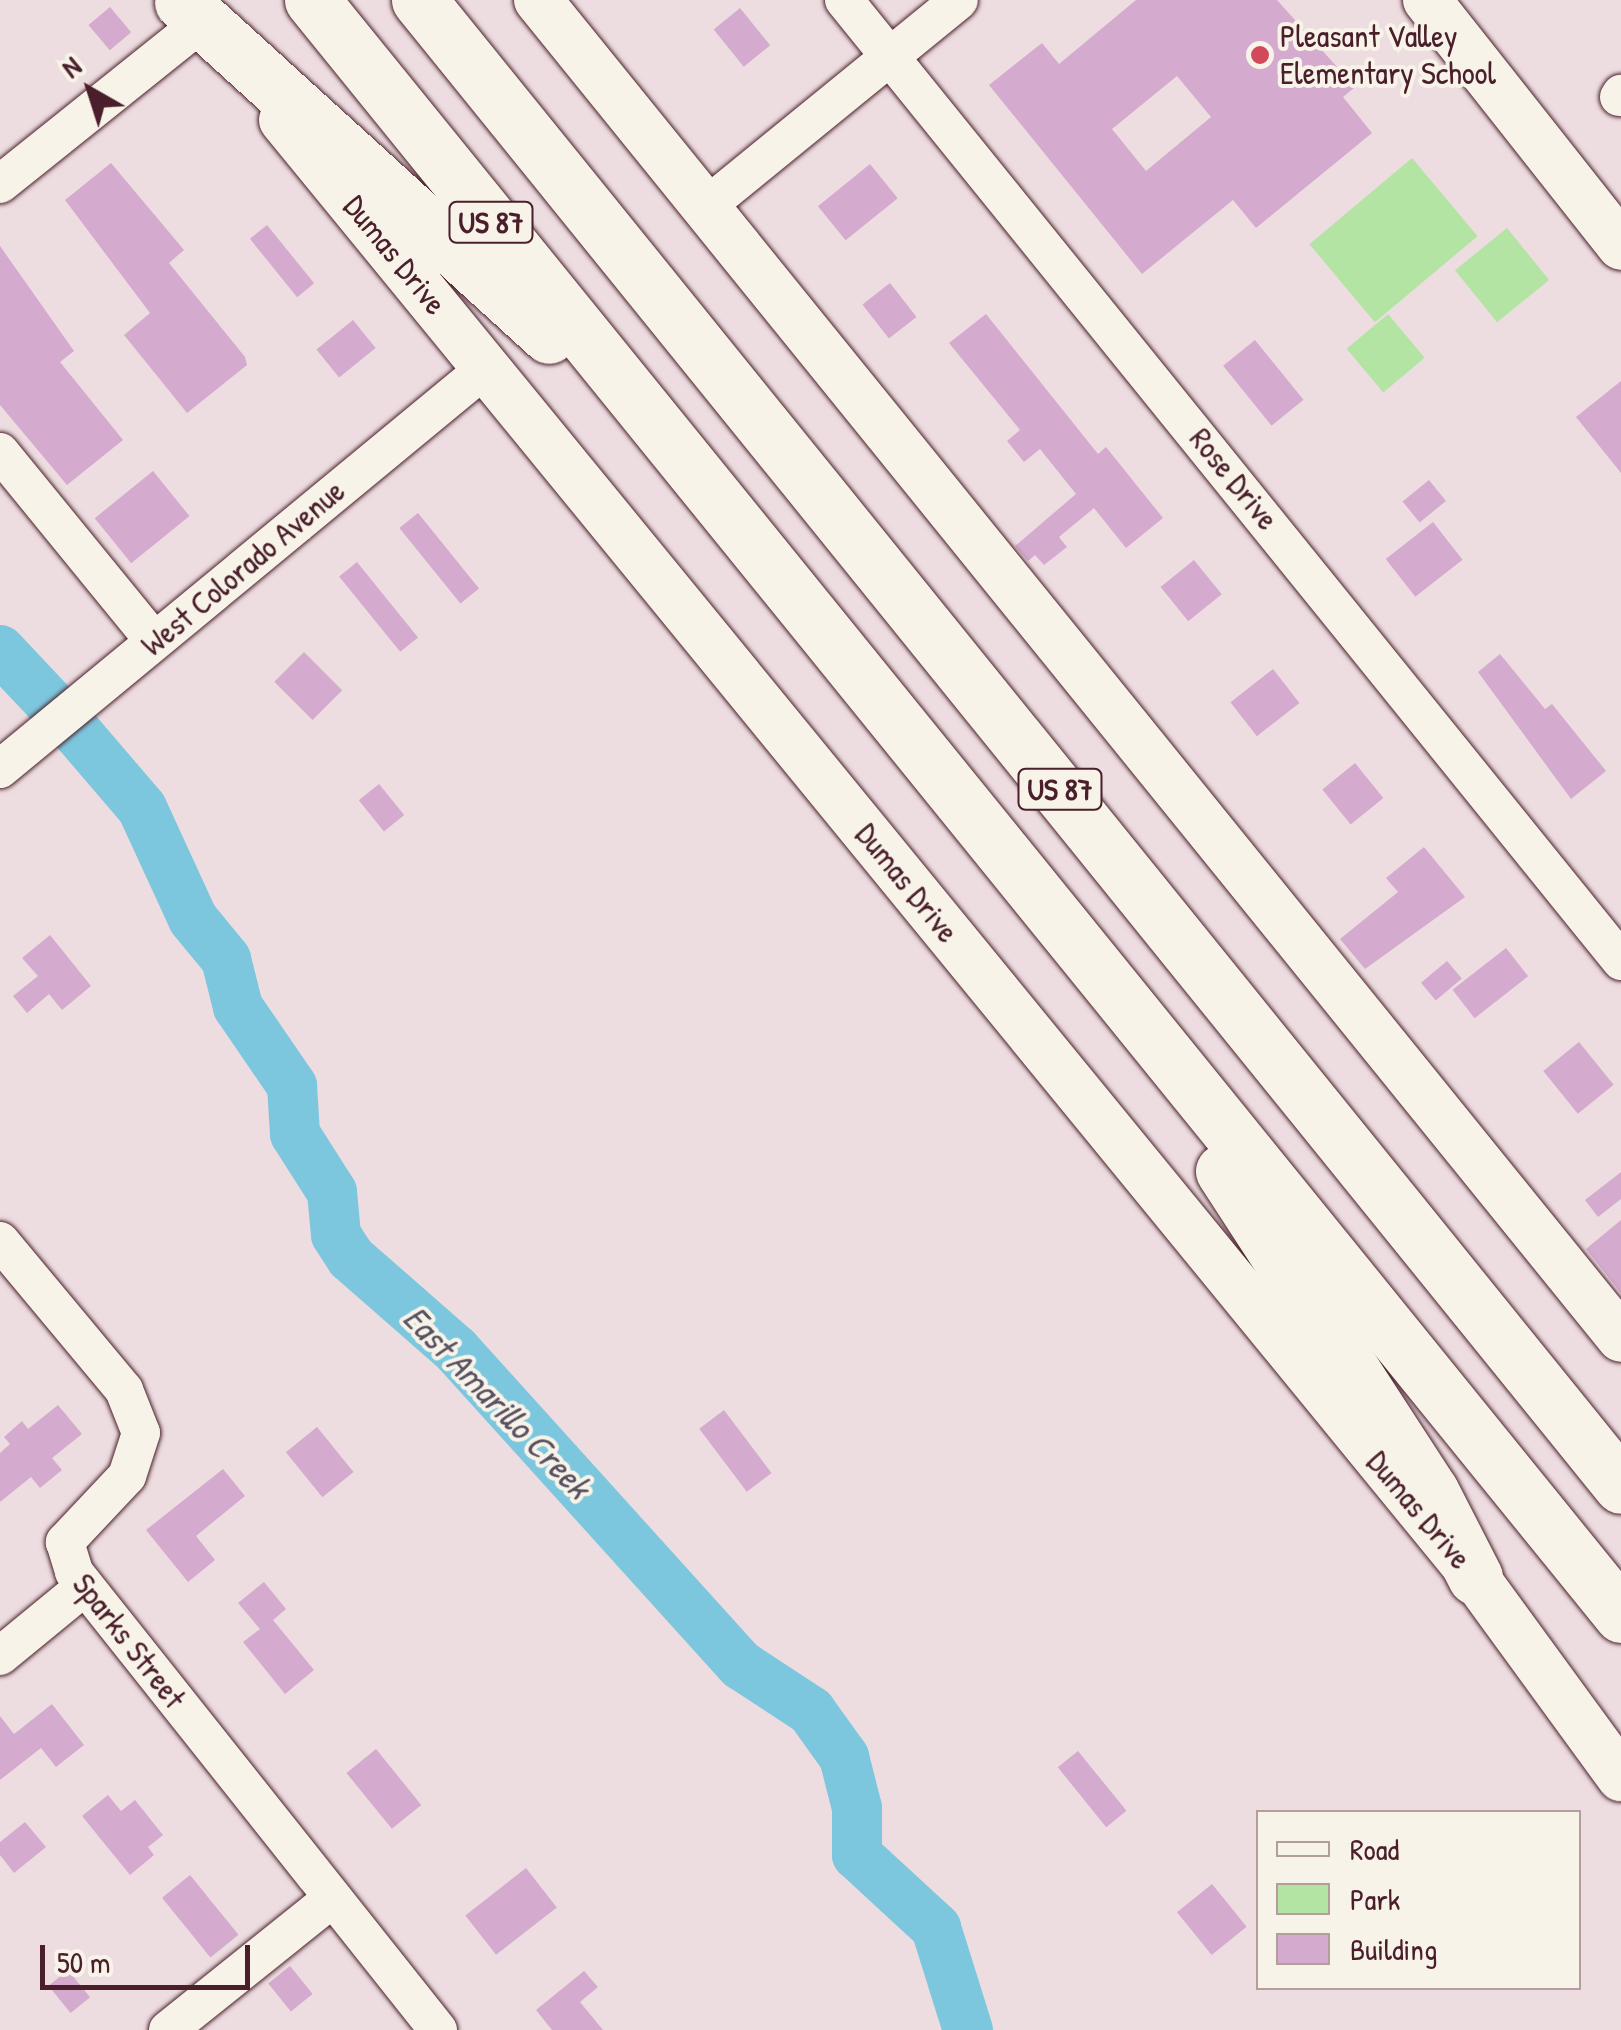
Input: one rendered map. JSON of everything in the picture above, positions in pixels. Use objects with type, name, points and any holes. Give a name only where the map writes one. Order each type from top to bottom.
[{"type":"highway","name":"US 87","points":[[312,0],[1120,1002],[1621,1614]]},
{"type":"highway","name":"US 87","points":[[419,0],[1621,1486]]},
{"type":"highway","points":[[460,0],[650,281]]},
{"type":"highway","points":[[187,9],[670,444]]},
{"type":"highway","points":[[1120,1002],[1284,1274],[1431,1492],[1475,1577]]},
{"type":"highway","points":[[1470,1297],[1621,1434]]},
{"type":"main road","points":[[538,0],[1621,1338]]},
{"type":"main road","points":[[1427,0],[1621,246]]},
{"type":"main road","name":"Dumas Drive","points":[[187,9],[486,368],[1475,1577],[1621,1776]]},
{"type":"street","name":"Rose Drive","points":[[844,0],[1621,960]]},
{"type":"street","points":[[703,208],[959,0]]},
{"type":"street","points":[[0,184],[187,9]]},
{"type":"street","name":"West Colorado Avenue","points":[[0,769],[486,368]]},
{"type":"street","points":[[0,452],[154,642]]},
{"type":"street","name":"Sparks Street","points":[[0,1240],[124,1390],[141,1433],[127,1476],[65,1542],[84,1587],[438,2030]]},
{"type":"street","points":[[0,1656],[84,1587]]},
{"type":"street","points":[[168,2030],[333,1898]]},
{"type":"green space","points":[[1412,158],[1478,236],[1375,322],[1309,244]]},
{"type":"green space","points":[[1507,228],[1549,280],[1497,322],[1455,270]]},
{"type":"green space","points":[[1388,314],[1425,358],[1383,392],[1347,349]]},
{"type":"building","points":[[1136,0],[1277,0],[1355,87],[1343,97],[1372,133],[1256,228],[1233,200],[1142,274],[989,85],[1042,43],[1059,64]],"holes":[[[1177,76],[1211,117],[1146,171],[1112,129]]]},
{"type":"building","points":[[110,7],[131,32],[110,50],[89,25]]},
{"type":"building","points":[[740,8],[770,45],[744,67],[714,29]]},
{"type":"building","points":[[111,163],[184,250],[169,263],[245,357],[247,365],[187,413],[124,335],[150,313],[65,200]]},
{"type":"building","points":[[870,164],[898,198],[846,240],[818,206]]},
{"type":"building","points":[[267,225],[314,283],[297,297],[250,239]]},
{"type":"building","points":[[0,246],[74,351],[60,362],[123,440],[67,485],[0,405]]},
{"type":"building","points":[[890,283],[916,317],[889,338],[862,305]]},
{"type":"building","points":[[986,314],[1098,454],[1106,447],[1163,518],[1126,548],[1094,508],[1059,537],[1067,547],[1044,565],[1035,555],[1028,561],[1015,546],[1076,494],[1040,449],[1024,462],[1007,441],[1020,430],[949,343]]},
{"type":"building","points":[[353,320],[376,348],[339,378],[316,350]]},
{"type":"building","points":[[1255,340],[1303,400],[1272,426],[1223,366]]},
{"type":"building","points":[[1621,381],[1621,473],[1576,417]]},
{"type":"building","points":[[153,471],[190,516],[131,563],[95,518]]},
{"type":"building","points":[[1429,480],[1446,501],[1420,522],[1403,501]]},
{"type":"building","points":[[418,513],[479,588],[460,603],[399,528]]},
{"type":"building","points":[[1433,522],[1463,560],[1415,597],[1386,559]]},
{"type":"building","points":[[1194,560],[1222,594],[1188,621],[1161,587]]},
{"type":"building","points":[[357,562],[418,637],[400,652],[339,576]]},
{"type":"building","points":[[304,652],[342,690],[312,720],[274,682]]},
{"type":"building","points":[[1500,654],[1545,709],[1552,704],[1606,771],[1571,799],[1478,672]]},
{"type":"building","points":[[1273,669],[1299,703],[1257,736],[1230,702]]},
{"type":"building","points":[[1355,763],[1383,798],[1351,824],[1322,789]]},
{"type":"building","points":[[379,784],[404,815],[384,831],[359,800]]},
{"type":"building","points":[[1424,847],[1465,897],[1365,969],[1340,939],[1398,892],[1386,878]]},
{"type":"building","points":[[50,935],[91,986],[62,1010],[49,994],[27,1013],[13,996],[38,976],[22,958]]},
{"type":"building","points":[[1506,948],[1528,976],[1475,1018],[1452,990]]},
{"type":"building","points":[[1447,961],[1462,979],[1436,1000],[1421,983]]},
{"type":"building","points":[[1579,1042],[1614,1085],[1578,1114],[1543,1071]]},
{"type":"building","points":[[1621,1172],[1621,1199],[1598,1217],[1585,1200]]},
{"type":"building","points":[[1621,1220],[1621,1293],[1586,1249]]},
{"type":"building","points":[[58,1405],[82,1434],[52,1458],[62,1470],[40,1488],[31,1477],[0,1502],[0,1453],[10,1444],[4,1437],[22,1421],[28,1429]]},
{"type":"building","points":[[724,1410],[772,1473],[747,1492],[699,1429]]},
{"type":"building","points":[[317,1427],[354,1472],[322,1497],[286,1452]]},
{"type":"building","points":[[223,1469],[245,1496],[196,1536],[215,1560],[188,1582],[146,1530]]},
{"type":"building","points":[[264,1582],[286,1609],[273,1620],[314,1670],[285,1694],[243,1642],[260,1629],[238,1603]]},
{"type":"building","points":[[52,1704],[84,1745],[56,1767],[41,1748],[0,1780],[0,1716],[14,1734]]},
{"type":"building","points":[[376,1749],[421,1805],[392,1829],[346,1773]]},
{"type":"building","points":[[1078,1751],[1126,1811],[1106,1827],[1058,1767]]},
{"type":"building","points":[[108,1795],[121,1811],[135,1800],[163,1835],[148,1847],[154,1855],[130,1875],[82,1816]]},
{"type":"building","points":[[25,1822],[46,1847],[14,1873],[0,1855],[0,1842]]},
{"type":"building","points":[[526,1868],[557,1907],[496,1955],[465,1915]]},
{"type":"building","points":[[190,1875],[238,1935],[210,1957],[162,1898]]},
{"type":"building","points":[[1212,1884],[1247,1927],[1212,1955],[1177,1912]]},
{"type":"building","points":[[290,1966],[313,1994],[291,2012],[268,1984]]},
{"type":"building","points":[[68,1970],[90,1997],[71,2013],[49,1986]]},
{"type":"building","points":[[584,1971],[598,1987],[580,2002],[603,2030],[552,2030],[536,2010]]},
{"type":"waterway","name":"East Amarillo Creek","points":[[0,650],[49,702]]},
{"type":"waterway","name":"East Amarillo Creek","points":[[76,731],[142,808],[193,919],[226,959],[238,1007],[292,1086],[295,1134],[332,1192],[336,1235],[351,1258],[456,1350],[741,1665],[811,1711],[844,1757],[857,1808],[857,1855],[936,1928],[968,2030]]},
{"type":"place","name":"Pleasant Valley Elementary School","points":[[1260,55]]}]
